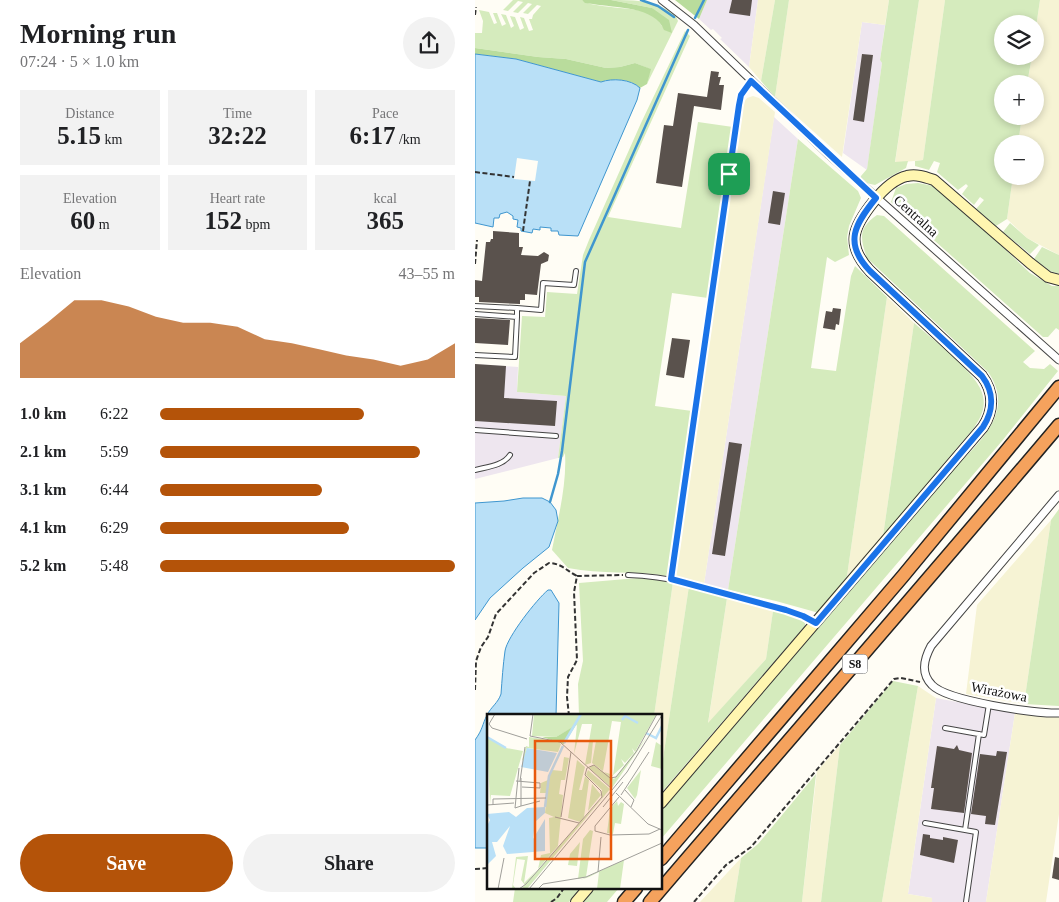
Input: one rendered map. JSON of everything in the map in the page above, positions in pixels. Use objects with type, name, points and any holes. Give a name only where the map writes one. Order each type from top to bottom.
[{"type":"highway","name":"S8","points":[[663,857],[903,576],[1059,387]]},
{"type":"highway","name":"S8","points":[[663,888],[1059,425]]},
{"type":"highway","points":[[624,902],[634,890]]},
{"type":"highway","name":"S8","points":[[651,902],[661,890]]},
{"type":"street","name":"Centralna","points":[[662,0],[693,25],[876,198],[1057,358]]},
{"type":"street","points":[[663,800],[983,427],[991,413],[991,393],[982,376],[860,260],[855,246],[856,226],[876,198],[895,181],[907,176],[916,175],[934,180],[1029,263],[1048,277],[1059,280]]},
{"type":"street","points":[[936,688],[928,679],[924,669],[924,661],[931,646],[1059,495]]},
{"type":"street","name":"Wirażowa","points":[[936,688],[953,696],[989,704],[1046,714],[1059,713]]},
{"type":"street","points":[[576,902],[586,890]]},
{"type":"lane","points":[[671,579],[739,105],[741,95],[751,81]]},
{"type":"lane","points":[[475,306],[541,310],[543,282],[574,285],[576,271]]},
{"type":"lane","points":[[475,355],[515,357],[517,308]]},
{"type":"lane","points":[[475,314],[517,317]]},
{"type":"lane","points":[[475,430],[556,436]]},
{"type":"lane","points":[[475,470],[499,464],[507,460],[510,455]]},
{"type":"lane","points":[[628,575],[671,579],[786,610],[816,623]]},
{"type":"lane","points":[[945,728],[984,735],[989,704]]},
{"type":"lane","points":[[965,830],[979,734]]},
{"type":"lane","points":[[925,823],[976,832],[966,902]]},
{"type":"path","points":[[475,15],[476,7]]},
{"type":"path","points":[[475,172],[514,177]]},
{"type":"path","points":[[523,231],[530,180]]},
{"type":"path","points":[[475,264],[477,240]]},
{"type":"path","points":[[475,690],[476,661],[496,614],[537,571],[549,563],[556,563],[577,576],[628,575]]},
{"type":"path","points":[[569,714],[568,677],[577,660],[575,592],[577,576]]},
{"type":"path","points":[[694,902],[726,865],[751,847],[894,679],[914,680],[936,688]]},
{"type":"path","points":[[551,902],[557,898],[563,890]]},
{"type":"shaded area","points":[[707,0],[758,0],[749,67],[720,39],[722,38],[713,29],[711,30],[699,19]]},
{"type":"shaded area","points":[[758,0],[775,0],[761,81],[749,67]]},
{"type":"shaded area","points":[[789,0],[889,0],[885,25],[862,22],[842,157],[775,97]]},
{"type":"shaded area","points":[[919,0],[945,0],[923,160],[895,163]]},
{"type":"shaded area","points":[[1040,0],[1059,0],[1059,255],[1027,238],[1007,219],[1012,185],[1044,185],[1044,135],[1019,135],[1021,125],[1044,125],[1044,75],[1029,75],[1030,65],[1044,65],[1044,15],[1038,15]]},
{"type":"shaded area","points":[[862,22],[885,25],[880,60],[882,63],[867,170],[843,153]]},
{"type":"shaded area","points":[[753,96],[759,98],[775,112],[704,584],[674,577],[742,105],[747,98]]},
{"type":"shaded area","points":[[774,117],[798,139],[728,590],[704,584]]},
{"type":"shaded area","points":[[887,297],[914,323],[883,536],[847,576]]},
{"type":"shaded area","points":[[475,364],[518,367],[517,392],[566,396],[558,458],[475,479]]},
{"type":"shaded area","points":[[1051,520],[1024,704],[966,694],[977,605]]},
{"type":"shaded area","points":[[673,582],[689,586],[663,759],[663,714],[654,714]]},
{"type":"shaded area","points":[[727,598],[773,611],[766,659],[708,724]]},
{"type":"shaded area","points":[[918,686],[936,698],[908,894],[932,898],[932,902],[882,902]]},
{"type":"shaded area","points":[[936,698],[1015,713],[986,902],[932,902],[932,898],[908,894]]},
{"type":"shaded area","points":[[1015,713],[1059,716],[1059,814],[1046,902],[986,902]]},
{"type":"shaded area","points":[[840,745],[821,902],[802,902],[817,771]]},
{"type":"shaded area","points":[[741,858],[734,902],[700,902]]},
{"type":"green space","points":[[513,0],[582,0],[595,5],[644,11],[654,16],[667,31],[652,8],[611,0],[641,1],[668,10],[674,14],[678,21],[647,84],[650,69],[635,63],[606,68],[566,59],[475,48],[475,33],[482,33],[483,21],[479,10],[489,12],[494,24],[497,23],[493,13],[497,13],[502,26],[506,24],[501,14],[506,15],[511,28],[514,26],[510,16],[515,17],[520,30],[524,28],[520,17],[524,18],[529,31],[533,30],[529,19],[532,19],[541,6],[537,5],[528,14],[523,13],[532,4],[528,3],[518,13],[513,12],[523,2],[518,1],[508,11],[503,10]]},
{"type":"green space","points":[[582,0],[611,0],[652,8],[669,20],[672,33],[664,30],[652,16],[643,12],[585,3]]},
{"type":"green space","points":[[675,0],[707,0],[699,19]]},
{"type":"green space","points":[[775,0],[789,0],[775,97],[761,81]]},
{"type":"green space","points":[[889,0],[919,0],[895,162],[908,161],[906,168],[875,185],[866,183],[861,179],[861,176],[867,169]]},
{"type":"green space","points":[[945,0],[1040,0],[1038,15],[994,15],[994,65],[1030,65],[1029,75],[994,75],[994,125],[1021,125],[1019,135],[994,135],[994,185],[1012,185],[1007,219],[996,226],[976,209],[984,200],[980,197],[974,205],[962,194],[968,186],[966,184],[958,190],[937,172],[940,163],[934,161],[929,170],[915,166],[915,161],[923,160]]},
{"type":"green space","points":[[685,31],[690,36],[608,217],[681,228],[698,122],[733,127],[708,298],[672,293],[655,406],[692,411],[667,576],[568,568],[552,550],[565,477],[565,453],[563,457],[558,458],[566,396],[517,392],[522,316],[545,317],[547,292],[577,294],[583,255],[589,240],[641,123]]},
{"type":"green space","points":[[475,48],[566,59],[606,68],[635,63],[651,69],[647,84],[640,88],[627,81],[610,80],[601,82],[516,59],[475,54]]},
{"type":"green space","points":[[798,139],[858,191],[861,198],[849,226],[847,237],[849,255],[835,262],[827,257],[811,368],[836,371],[851,276],[855,266],[887,297],[847,576],[819,613],[728,590]]},
{"type":"green space","points":[[918,183],[933,186],[968,214],[1030,273],[1052,286],[1059,286],[1059,330],[1056,328],[1048,337],[1043,337],[891,202],[896,188],[906,184]]},
{"type":"green space","points":[[877,215],[884,216],[1035,351],[1023,362],[1030,368],[1044,369],[1050,364],[1058,371],[1002,441],[663,837],[663,808],[954,469],[984,437],[996,413],[998,400],[996,387],[988,372],[867,258],[862,234],[866,224]]},
{"type":"green space","points":[[1010,223],[1027,238],[1039,245],[1030,254],[1003,232]]},
{"type":"green space","points":[[1042,247],[1059,255],[1059,274],[1050,271],[1034,259]]},
{"type":"green space","points":[[914,323],[954,357],[973,378],[980,387],[984,405],[980,418],[973,429],[883,536]]},
{"type":"green space","points":[[1059,509],[1059,706],[1024,704],[1051,520]]},
{"type":"green space","points":[[650,577],[673,582],[654,714],[579,714],[578,684],[583,661],[579,583]]},
{"type":"green space","points":[[689,586],[727,598],[708,723],[766,659],[773,611],[794,616],[805,623],[805,626],[663,791],[663,759]]},
{"type":"green space","points":[[893,681],[918,686],[882,902],[821,902],[840,745]]},
{"type":"green space","points":[[816,774],[802,902],[734,902],[741,858],[758,844]]},
{"type":"green space","points":[[515,890],[579,890],[569,902],[513,902]]},
{"type":"green space","points":[[592,890],[617,890],[607,902],[582,902]]},
{"type":"water","points":[[475,54],[516,59],[601,82],[610,80],[627,81],[640,88],[637,100],[578,236],[559,235],[558,231],[551,231],[551,228],[540,227],[540,230],[533,229],[532,233],[521,231],[521,228],[517,227],[518,220],[513,219],[513,216],[507,212],[500,214],[499,218],[494,218],[493,227],[475,223]]},
{"type":"water","points":[[542,498],[550,502],[556,510],[558,521],[549,547],[490,598],[475,620],[475,503]]},
{"type":"water","points":[[548,590],[551,590],[559,603],[556,714],[488,714],[501,694],[504,656],[507,645],[537,601]]},
{"type":"water","points":[[487,715],[487,848],[475,848],[475,740]]},
{"type":"pier","points":[[517,158],[538,161],[535,181],[514,179]]},
{"type":"building","points":[[732,0],[752,0],[750,16],[729,13]]},
{"type":"building","points":[[862,54],[873,55],[864,122],[853,120]]},
{"type":"building","points":[[711,71],[719,72],[718,77],[721,77],[719,85],[724,85],[721,110],[694,106],[682,187],[656,183],[664,125],[673,126],[678,93],[707,97]]},
{"type":"building","points":[[773,191],[785,193],[780,225],[768,223]]},
{"type":"building","points":[[493,231],[519,233],[519,247],[523,247],[521,255],[538,256],[544,252],[549,255],[548,261],[541,264],[537,295],[525,294],[525,300],[520,300],[520,304],[479,302],[479,297],[475,297],[475,280],[482,281],[486,242],[490,242],[493,239]]},
{"type":"building","points":[[833,308],[841,309],[839,325],[836,324],[835,330],[823,328],[826,311],[832,312]]},
{"type":"building","points":[[475,318],[510,320],[508,345],[475,343]]},
{"type":"building","points":[[672,338],[690,340],[684,378],[666,375]]},
{"type":"building","points":[[475,364],[506,366],[504,398],[557,401],[555,426],[475,421]]},
{"type":"building","points":[[729,442],[742,444],[725,556],[712,554]]},
{"type":"building","points":[[957,745],[959,750],[972,753],[964,813],[931,809],[934,788],[931,788],[937,746],[954,749]]},
{"type":"building","points":[[997,751],[1007,752],[995,825],[985,824],[986,816],[971,814],[980,754],[996,756]]},
{"type":"building","points":[[923,834],[930,835],[930,838],[943,840],[943,837],[958,840],[954,863],[920,855]]},
{"type":"building","points":[[1055,857],[1059,858],[1059,880],[1052,878]]},
{"type":"waterway","points":[[641,0],[658,6],[674,17]]},
{"type":"waterway","points":[[695,18],[704,0]]},
{"type":"waterway","points":[[550,502],[562,451],[585,262],[688,30]]},
{"type":"route","points":[[751,81],[876,198],[856,226],[854,235],[855,246],[860,260],[982,376],[991,393],[991,413],[983,427],[816,623],[786,610],[671,579],[729,174],[741,95],[744,88],[751,81]]}]
